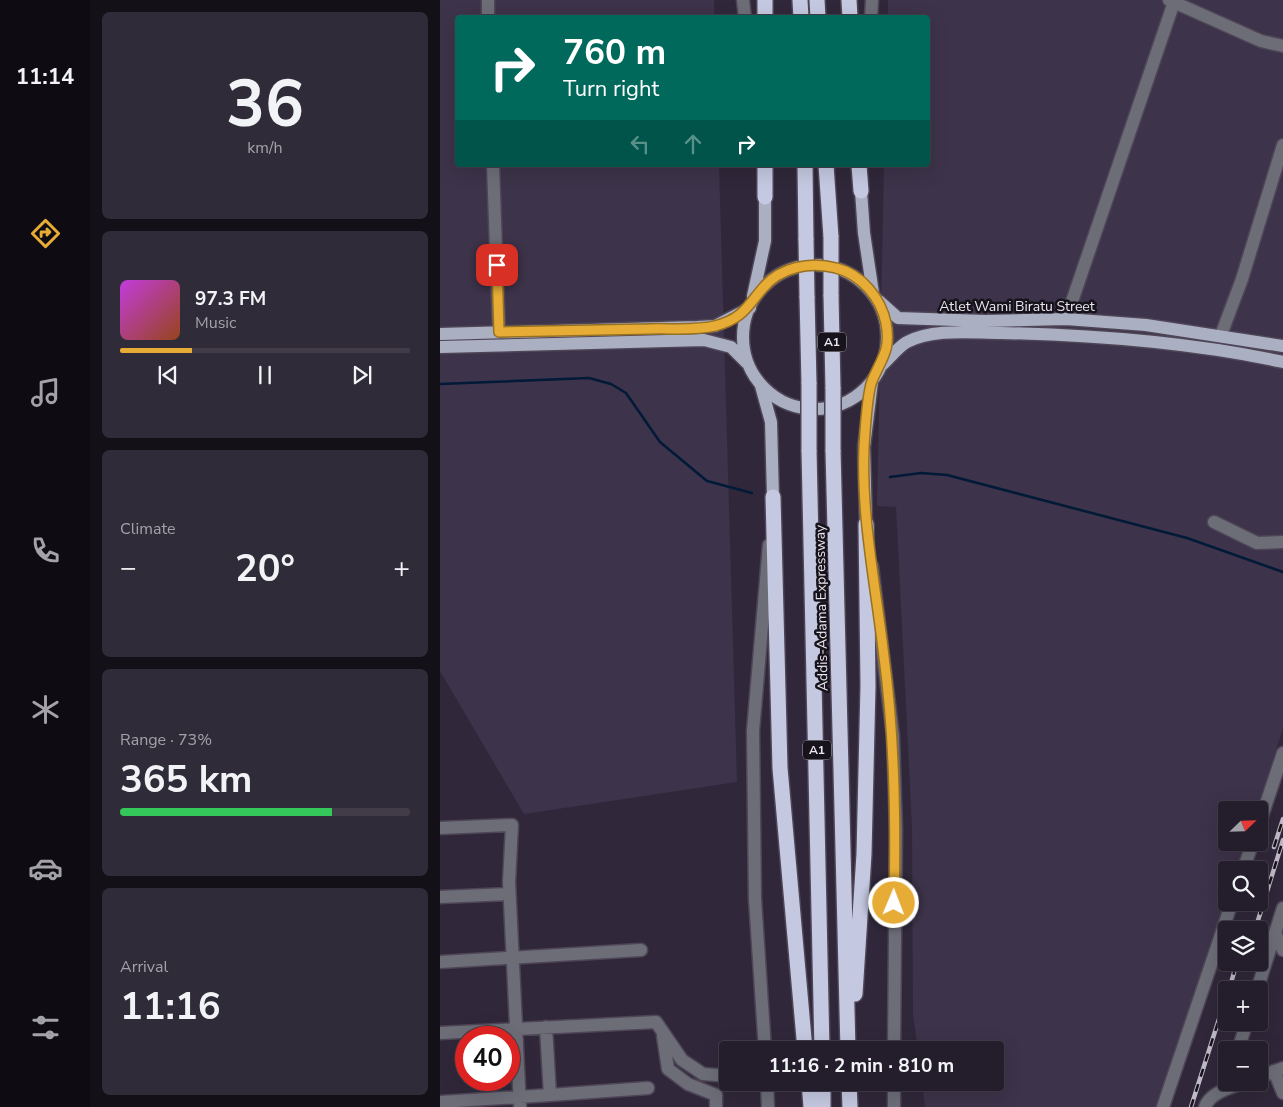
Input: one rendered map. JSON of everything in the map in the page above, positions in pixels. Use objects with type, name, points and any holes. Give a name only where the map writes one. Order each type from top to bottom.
[{"type":"highway","points":[[765,0],[765,15]]},
{"type":"highway","points":[[800,0],[801,15]]},
{"type":"highway","points":[[817,0],[818,15]]},
{"type":"highway","points":[[849,0],[850,15]]},
{"type":"highway","points":[[764,167],[766,197]]},
{"type":"highway","name":"Addis-Adama Expressway","points":[[805,167],[822,1041]]},
{"type":"highway","name":"Addis-Adama Expressway","points":[[826,167],[834,389],[833,450],[848,1041]]},
{"type":"highway","points":[[861,167],[861,191]]},
{"type":"highway","points":[[773,497],[780,768],[805,1041]]},
{"type":"highway","points":[[853,1041],[864,854],[868,716],[866,524]]},
{"type":"highway","points":[[810,1091],[811,1107]]},
{"type":"highway","points":[[823,1091],[823,1107]]},
{"type":"main road","points":[[861,191],[864,233],[875,296],[886,321],[887,336],[882,365]]},
{"type":"main road","points":[[749,366],[743,338],[744,323],[750,306],[765,241],[766,197]]},
{"type":"main road","points":[[440,334],[715,326],[750,306],[763,287],[779,274],[799,266],[819,264],[840,269],[858,278],[875,296]]},
{"type":"main road","name":"Atlet Wami Biratu Street","points":[[875,296],[898,318],[984,327],[1066,319],[1221,335],[1283,346]]},
{"type":"main road","points":[[1115,339],[1118,323]]},
{"type":"main road","points":[[759,382],[781,400],[800,408],[820,409],[840,405],[857,396],[872,382],[882,365],[907,342],[930,335],[984,327],[1195,345],[1283,362]]},
{"type":"main road","points":[[440,347],[704,340],[731,347],[749,366],[759,382],[767,401],[772,422],[773,497]]},
{"type":"main road","points":[[866,524],[864,447],[872,382]]},
{"type":"street","points":[[488,0],[488,15]]},
{"type":"street","points":[[743,0],[745,15]]},
{"type":"street","points":[[871,15],[872,0]]},
{"type":"street","points":[[1066,319],[1172,1],[1262,42],[1283,46]]},
{"type":"street","points":[[1221,335],[1242,279],[1283,145]]},
{"type":"street","points":[[493,167],[499,332]]},
{"type":"street","points":[[764,1041],[755,899],[753,731],[773,497]]},
{"type":"street","points":[[1214,522],[1257,543],[1283,542]]},
{"type":"street","points":[[866,524],[893,736],[896,830],[894,1041]]},
{"type":"street","points":[[1267,801],[1283,753]]},
{"type":"street","points":[[440,828],[512,825],[509,894],[516,1026]]},
{"type":"street","points":[[440,897],[509,894]]},
{"type":"street","points":[[1260,981],[1283,908]]},
{"type":"street","points":[[1163,1107],[1229,911]]},
{"type":"street","points":[[1275,932],[1283,950]]},
{"type":"street","points":[[440,962],[641,950]]},
{"type":"street","points":[[520,1029],[656,1022],[682,1060],[702,1074],[719,1075]]},
{"type":"street","points":[[546,1028],[550,1095]]},
{"type":"street","points":[[440,1033],[455,1032]]},
{"type":"street","points":[[662,1032],[668,1068],[688,1084],[716,1096],[716,1107]]},
{"type":"street","points":[[1279,1069],[1283,1093]]},
{"type":"street","points":[[440,1102],[520,1102],[550,1095],[648,1088]]},
{"type":"street","points":[[767,1091],[768,1107]]},
{"type":"street","points":[[894,1091],[894,1107]]},
{"type":"street","points":[[1204,1107],[1206,1101],[1220,1091]]},
{"type":"shaded area","points":[[440,0],[714,0],[714,15],[455,15],[455,167],[719,167],[737,782],[524,814],[440,671]]},
{"type":"shaded area","points":[[888,0],[1283,0],[1283,728],[1260,801],[1218,801],[1218,851],[1244,851],[1241,861],[1218,861],[1218,911],[1223,911],[1220,921],[1218,921],[1218,928],[1163,1107],[925,1107],[923,1091],[1004,1091],[1004,1041],[917,1041],[913,1014],[912,827],[896,507],[877,506],[884,167],[930,167],[930,15],[888,15]]},
{"type":"waterway","points":[[440,384],[589,378],[611,384],[626,393],[660,442],[707,481],[752,493]]},
{"type":"waterway","points":[[890,477],[921,473],[947,475],[1187,538],[1283,572]]},
{"type":"railway","points":[[1274,847],[1283,819]]},
{"type":"railway","points":[[1258,921],[1283,840]]},
{"type":"railway","points":[[1232,981],[1234,971]]},
{"type":"railway","points":[[1191,1107],[1218,1022]]},
{"type":"route","points":[[497,265],[499,332],[715,326],[738,316],[750,308],[763,287],[779,274],[799,266],[819,264],[840,269],[858,278],[873,293],[881,306],[886,321],[887,336],[882,365],[872,382],[864,447],[866,524],[893,736],[896,830],[894,903]]}]
